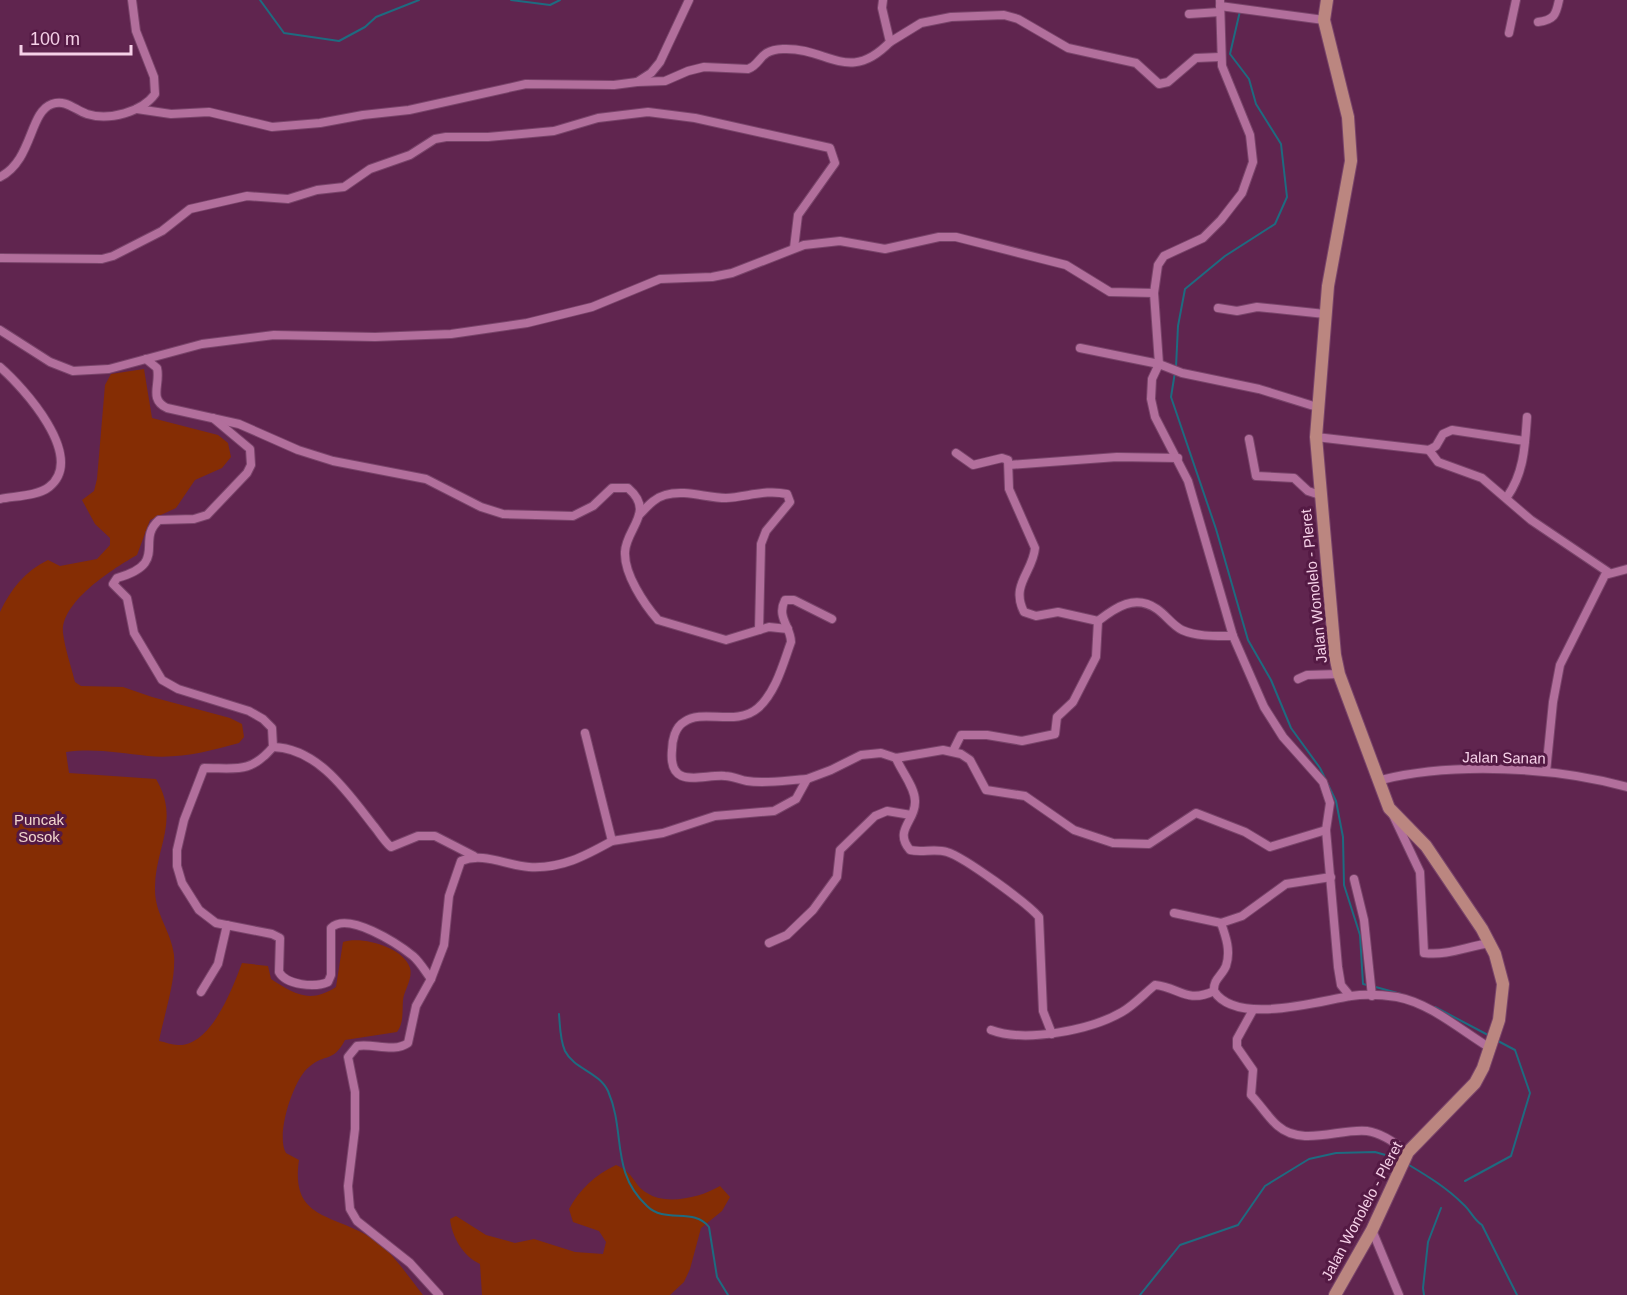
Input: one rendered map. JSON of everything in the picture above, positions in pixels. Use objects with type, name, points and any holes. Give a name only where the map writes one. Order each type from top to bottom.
[{"type":"main road","name":"Jalan Wonolelo - Pleret","points":[[1327,0],[1324,20],[1344,98],[1351,161],[1325,314],[1316,437],[1339,674],[1393,815],[1426,846],[1491,943],[1503,984],[1498,1020],[1491,1047],[1475,1083],[1408,1152],[1371,1230],[1335,1295]]},
{"type":"street","points":[[0,177],[20,161],[41,112],[51,104],[63,102],[88,114],[106,116],[137,109],[149,103],[155,94],[156,84],[136,31],[132,0]]},
{"type":"street","points":[[637,82],[651,73],[660,62],[689,0]]},
{"type":"street","points":[[883,0],[882,8],[890,42]]},
{"type":"street","points":[[1509,33],[1516,0]]},
{"type":"street","points":[[1538,22],[1549,21],[1554,17],[1559,0]]},
{"type":"street","points":[[1220,6],[1220,57],[1225,78],[1250,135],[1253,162],[1249,178],[1235,202],[1203,238],[1164,256],[1158,265],[1154,293],[1159,364],[1152,379],[1151,399],[1155,417],[1178,458],[1197,507],[1233,636],[1273,723],[1323,782],[1330,803],[1326,830],[1340,980],[1350,996]]},
{"type":"street","points":[[1189,14],[1220,6],[1324,20]]},
{"type":"street","points":[[137,109],[171,114],[209,112],[273,127],[320,123],[409,110],[497,88],[526,84],[614,85],[665,81],[688,70],[704,67],[748,69],[753,67],[762,55],[780,49],[804,50],[836,62],[855,64],[921,23],[984,14],[1018,19],[1068,48],[1136,63],[1159,84],[1168,82],[1196,58],[1220,57]]},
{"type":"street","points":[[0,258],[102,259],[152,237],[190,209],[247,196],[288,199],[317,190],[344,187],[370,169],[410,155],[435,139],[554,130],[598,118],[640,112],[695,118],[830,148],[835,155],[835,163],[798,215],[794,248]]},
{"type":"street","points":[[0,330],[51,362],[74,371],[109,369],[202,344],[274,335],[375,337],[451,334],[527,323],[592,307],[660,279],[712,277],[732,273],[794,248],[840,241],[885,249],[939,237],[956,237],[1066,265],[1110,292],[1154,293]]},
{"type":"street","points":[[1218,308],[1237,311],[1257,307],[1325,314]]},
{"type":"street","points":[[1080,348],[1159,364],[1182,373],[1232,383],[1317,406]]},
{"type":"street","points":[[146,359],[157,368],[159,374],[156,390],[158,402],[167,408],[239,424],[298,450],[333,461],[426,479],[481,507],[503,514],[573,516],[593,506],[612,488],[621,486],[636,495],[639,515]]},
{"type":"street","points":[[0,367],[33,402],[60,447],[61,463],[56,480],[50,487],[43,491],[0,499]]},
{"type":"street","points":[[1507,497],[1517,480],[1527,417]]},
{"type":"street","points":[[213,418],[250,449],[251,465],[207,515],[194,519],[159,520],[152,532],[145,564],[137,572],[117,578],[114,584],[128,598],[134,633],[162,680],[178,689],[263,718],[272,728],[273,747],[254,766],[204,768],[184,820],[177,866],[182,883],[199,910],[216,923],[272,933],[280,938],[279,972],[292,982],[320,984],[328,982],[331,975],[332,928],[345,922],[363,927],[414,957],[431,979]]},
{"type":"street","points":[[1316,437],[1429,450],[1436,446],[1443,434],[1452,430],[1525,441]]},
{"type":"street","points":[[1249,439],[1256,476],[1294,478],[1308,491],[1320,495]]},
{"type":"street","points":[[1429,450],[1438,462],[1482,478],[1531,519],[1608,572]]},
{"type":"street","points":[[956,453],[973,465],[1002,458],[1008,460],[1009,489],[1035,548],[1019,587],[1018,594],[1024,612],[1036,616],[1058,612],[1098,621]]},
{"type":"street","points":[[1009,465],[1117,457],[1178,458]]},
{"type":"street","points":[[759,630],[761,544],[766,531],[790,502],[787,495],[763,493],[727,498],[675,493],[651,503],[639,515],[625,550],[626,562],[658,620],[726,640],[769,627],[788,629]]},
{"type":"street","points":[[1546,772],[1553,702],[1560,665],[1603,578],[1608,572],[1627,568]]},
{"type":"street","points":[[832,619],[794,600],[783,602],[783,623],[788,629],[791,642],[771,693],[753,712],[733,718],[698,717],[683,722],[674,737],[671,755],[677,772],[691,779],[721,776],[749,782],[807,779],[861,755],[881,753],[896,758],[933,750],[952,751],[970,760],[986,790],[1025,796],[1074,830],[1106,842],[1149,844],[1196,813],[1245,832],[1270,847],[1285,845],[1309,834],[1326,830]]},
{"type":"street","points":[[952,751],[961,735],[987,735],[1022,741],[1055,734],[1057,717],[1073,702],[1096,657],[1098,621],[1116,607],[1128,602],[1156,609],[1183,630],[1207,636],[1233,636]]},
{"type":"street","points":[[1298,680],[1307,675],[1339,674]]},
{"type":"street","points":[[585,733],[612,842]]},
{"type":"street","points":[[273,747],[283,748],[302,756],[330,773],[391,847],[418,836],[435,836],[474,855],[515,865],[559,865],[576,861],[612,842],[663,833],[715,816],[774,811],[796,800],[807,779]]},
{"type":"street","points":[[896,758],[914,794],[915,801],[911,815],[903,831],[904,839],[910,849],[917,852],[934,849],[955,855],[1039,917],[1043,1011],[1052,1035]]},
{"type":"street","name":"Jalan Sanan","points":[[1381,780],[1438,770],[1546,772],[1627,787]]},
{"type":"street","points":[[769,943],[787,935],[813,910],[837,877],[840,850],[875,816],[887,811],[911,815]]},
{"type":"street","points":[[1393,815],[1420,872],[1424,953],[1454,953],[1474,945],[1491,943]]},
{"type":"street","points":[[439,1295],[410,1263],[357,1221],[347,1200],[350,1157],[356,1129],[355,1092],[348,1057],[357,1046],[372,1044],[394,1047],[408,1043],[416,1006],[431,979],[444,945],[449,896],[457,867],[461,861],[474,855]]},
{"type":"street","points":[[1174,913],[1193,915],[1221,923],[1242,916],[1286,884],[1331,877]]},
{"type":"street","points":[[1354,879],[1364,920],[1372,994]]},
{"type":"street","points":[[1221,923],[1228,949],[1226,967],[1215,980],[1214,991],[1220,998],[1231,1004],[1253,1010],[1313,1005],[1350,996],[1372,994],[1398,997],[1412,1001],[1491,1047]]},
{"type":"street","points":[[201,992],[218,964],[227,925]]},
{"type":"street","points":[[991,1030],[1015,1035],[1052,1035],[1122,1012],[1155,985],[1187,996],[1201,996],[1214,991]]},
{"type":"street","points":[[1253,1010],[1237,1039],[1237,1047],[1253,1070],[1251,1095],[1278,1126],[1298,1135],[1325,1135],[1352,1130],[1370,1132],[1408,1152]]},
{"type":"street","points":[[1371,1230],[1393,1274],[1399,1295]]},
{"type":"green space","name":"Puncak Sosok","points":[[144,369],[152,418],[218,435],[228,443],[231,457],[222,468],[195,480],[176,508],[150,520],[137,555],[115,568],[79,598],[64,621],[63,633],[68,658],[75,682],[81,686],[123,687],[230,718],[242,724],[244,737],[239,743],[228,746],[195,754],[172,756],[97,751],[66,752],[69,773],[156,779],[163,794],[166,822],[155,890],[158,907],[170,938],[174,965],[159,1041],[178,1045],[190,1043],[201,1036],[219,1014],[242,963],[268,966],[271,979],[295,993],[310,996],[336,987],[343,942],[360,941],[381,945],[399,954],[406,961],[410,968],[410,976],[404,996],[402,1021],[397,1032],[345,1040],[333,1055],[309,1067],[303,1073],[292,1094],[284,1121],[283,1145],[286,1153],[299,1160],[298,1180],[301,1194],[308,1205],[318,1213],[380,1244],[423,1295],[0,1295],[0,612],[20,582],[40,564],[48,560],[60,566],[97,559],[110,545],[110,538],[95,524],[82,500],[94,491],[97,479],[105,385],[111,374]]},
{"type":"green space","points":[[616,1165],[627,1172],[642,1190],[655,1197],[684,1199],[704,1194],[720,1186],[730,1197],[722,1211],[701,1228],[690,1269],[684,1282],[670,1295],[482,1295],[480,1264],[468,1256],[459,1245],[450,1219],[456,1216],[486,1235],[515,1243],[534,1239],[575,1252],[603,1254],[606,1242],[599,1231],[573,1222],[569,1209],[589,1183]]},
{"type":"waterway","points":[[260,0],[284,33],[339,41],[365,27],[376,17],[419,0]]},
{"type":"waterway","points":[[511,0],[550,5],[560,0]]},
{"type":"waterway","points":[[1176,367],[1178,326],[1185,289],[1225,256],[1275,224],[1287,197],[1281,144],[1256,104],[1249,79],[1230,54],[1240,11]]},
{"type":"waterway","points":[[1175,372],[1171,397],[1216,529],[1248,640],[1271,680],[1291,728],[1320,768],[1336,801],[1343,837],[1344,885],[1360,935],[1363,984],[1367,985]]},
{"type":"waterway","points":[[1372,986],[1401,994]]},
{"type":"waterway","points":[[1435,1007],[1488,1035]]},
{"type":"waterway","points":[[559,1014],[561,1038],[565,1051],[574,1062],[599,1079],[608,1091],[613,1106],[623,1165],[635,1193],[654,1211],[696,1218],[709,1227],[717,1277],[728,1295]]},
{"type":"waterway","points":[[1465,1181],[1511,1156],[1530,1093],[1515,1050],[1498,1041]]},
{"type":"waterway","points":[[1140,1295],[1180,1245],[1238,1225],[1265,1186],[1309,1159],[1336,1153],[1375,1152],[1396,1158]]},
{"type":"waterway","points":[[1409,1165],[1451,1193],[1482,1225],[1517,1295]]},
{"type":"waterway","points":[[1424,1295],[1428,1242],[1441,1208]]}]
